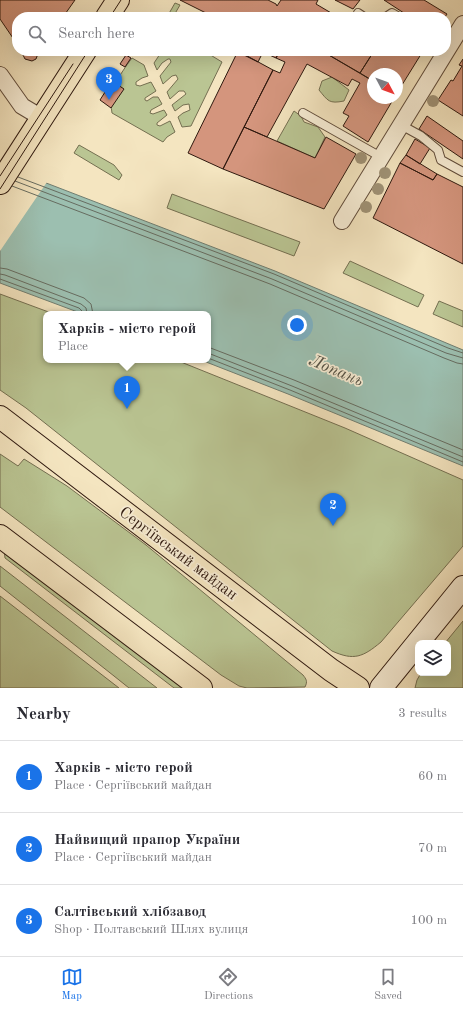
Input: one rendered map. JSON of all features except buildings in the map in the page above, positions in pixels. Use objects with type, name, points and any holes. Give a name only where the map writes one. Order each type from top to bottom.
[{"type":"main road","points":[[110,12],[118,0]]},
{"type":"main road","points":[[0,183],[82,56]]},
{"type":"main road","name":"Сергіївський майдан","points":[[0,417],[325,665],[358,688]]},
{"type":"main road","points":[[0,536],[201,688]]},
{"type":"street","points":[[451,41],[463,24]]},
{"type":"street","points":[[342,221],[442,56]]},
{"type":"street","points":[[0,75],[22,106],[42,118]]},
{"type":"street","points":[[381,688],[463,587]]},
{"type":"lane","points":[[303,113],[381,157]]},
{"type":"lane","points":[[401,125],[421,136],[438,150],[441,160],[463,172]]},
{"type":"green space","points":[[175,3],[180,5],[176,12],[170,12]]},
{"type":"green space","points":[[159,56],[212,56],[222,62],[191,126],[182,127],[178,117],[190,110],[189,104],[183,105],[175,111],[172,105],[186,94],[184,91],[179,91],[170,99],[167,92],[178,79],[176,75],[172,76],[163,84],[160,76],[171,62],[170,59],[162,63],[157,70],[154,63]]},
{"type":"green space","points":[[132,58],[144,65],[148,76],[136,82],[136,85],[140,86],[151,82],[156,91],[145,98],[145,100],[147,101],[153,97],[158,97],[162,104],[151,110],[150,113],[153,114],[164,110],[167,115],[157,123],[157,125],[160,126],[170,121],[175,132],[167,137],[163,142],[112,113],[111,105],[113,90],[119,77]]},
{"type":"green space","points":[[332,77],[349,90],[344,101],[329,101],[319,90],[322,81]]},
{"type":"green space","points":[[294,111],[301,116],[304,122],[318,127],[325,137],[315,158],[277,141]]},
{"type":"green space","points":[[79,145],[114,165],[122,175],[119,180],[74,153]]},
{"type":"green space","points":[[172,194],[300,242],[294,256],[167,208]]},
{"type":"green space","points":[[350,261],[424,295],[418,307],[343,273]]},
{"type":"green space","points":[[0,294],[46,311],[43,311],[43,363],[183,363],[345,428],[463,480],[463,546],[381,642],[369,651],[358,656],[352,657],[340,654],[332,651],[26,408],[0,390]]},
{"type":"green space","points":[[439,301],[463,311],[463,327],[433,314]]},
{"type":"green space","points":[[0,454],[18,466],[24,459],[67,486],[146,545],[303,675],[306,680],[305,687],[247,688],[239,686],[221,675],[0,507]]},
{"type":"green space","points":[[4,549],[183,688],[174,688],[5,558]]},
{"type":"green space","points":[[0,566],[157,688],[129,688],[0,586]]},
{"type":"green space","points":[[0,596],[119,688],[0,688]]},
{"type":"green space","points":[[463,621],[463,688],[415,688],[419,676],[451,676],[451,640],[447,640]]},
{"type":"water","name":"Лопань","points":[[0,159],[15,171],[275,271],[463,350],[463,466],[209,363],[211,363],[211,311],[75,311],[0,283]]},
{"type":"pier","points":[[0,157],[16,170],[47,182],[0,251]]},
{"type":"tram line","points":[[113,12],[121,0]]},
{"type":"tram line","points":[[0,189],[85,56]]},
{"type":"tram line","points":[[0,176],[73,64]]},
{"type":"place","name":"Салтівський хлібзавод","points":[[109,100]]},
{"type":"place","name":"Харків - місто герой","points":[[127,409]]},
{"type":"place","name":"Найвищий прапор України","points":[[333,526]]}]
